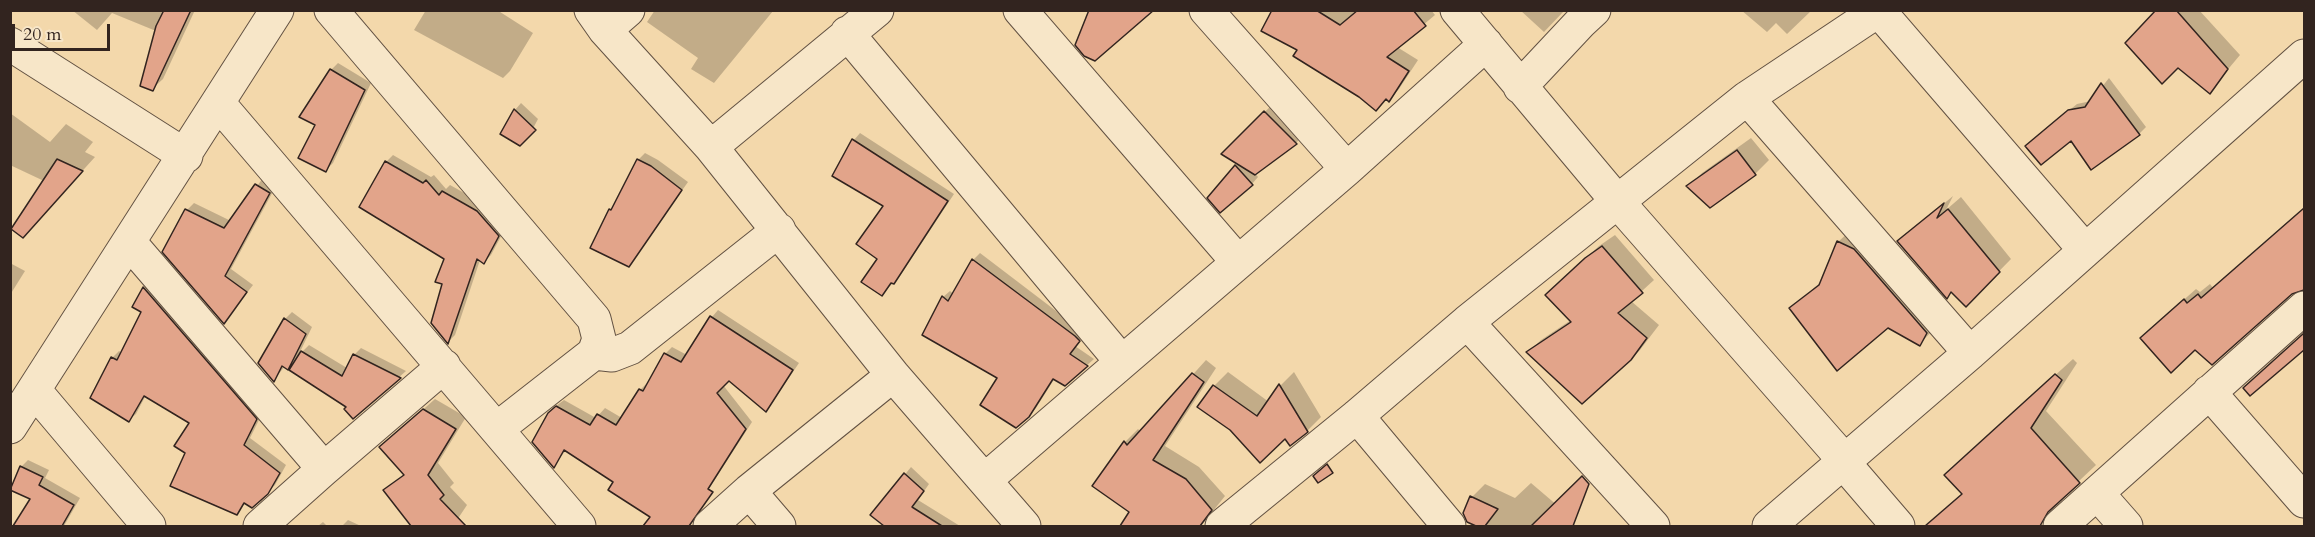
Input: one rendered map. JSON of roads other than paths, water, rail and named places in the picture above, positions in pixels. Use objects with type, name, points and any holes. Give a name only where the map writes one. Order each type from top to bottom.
[{"type":"street","points":[[10,427],[186,156],[277,10]]},
{"type":"street","points":[[331,10],[594,319],[599,339],[594,353],[498,428]]},
{"type":"street","points":[[711,147],[877,10]]},
{"type":"street","points":[[1206,10],[1347,169]]},
{"type":"street","points":[[1457,10],[1617,201],[1844,460],[1843,462],[1898,526]]},
{"type":"street","points":[[1520,87],[1594,10]]},
{"type":"street","points":[[1222,526],[1256,516],[1357,416],[1467,322],[1747,98],[1879,11],[2085,250]]},
{"type":"street","points":[[1027,13],[1238,262]]},
{"type":"street","points":[[608,17],[893,375],[1024,526]]},
{"type":"street","points":[[847,33],[1121,361]]},
{"type":"street","points":[[10,44],[186,156]]},
{"type":"street","points":[[985,480],[1347,169],[1486,44]]},
{"type":"street","points":[[1769,526],[1970,353],[2304,56]]},
{"type":"street","points":[[1747,98],[1970,353]]},
{"type":"street","points":[[219,104],[498,428],[579,526]]},
{"type":"street","points":[[594,353],[612,355],[630,348],[779,230]]},
{"type":"street","points":[[130,243],[324,469]]},
{"type":"street","points":[[2060,526],[2304,308]]},
{"type":"street","points":[[1467,322],[1653,526]]},
{"type":"street","points":[[260,526],[444,366]]},
{"type":"street","points":[[710,526],[749,491],[893,375]]},
{"type":"street","points":[[35,391],[149,526]]},
{"type":"street","points":[[2209,392],[2304,501]]},
{"type":"street","points":[[1357,416],[1449,526]]},
{"type":"street","points":[[749,491],[779,526]]},
{"type":"street","points":[[2097,493],[2126,526]]}]
